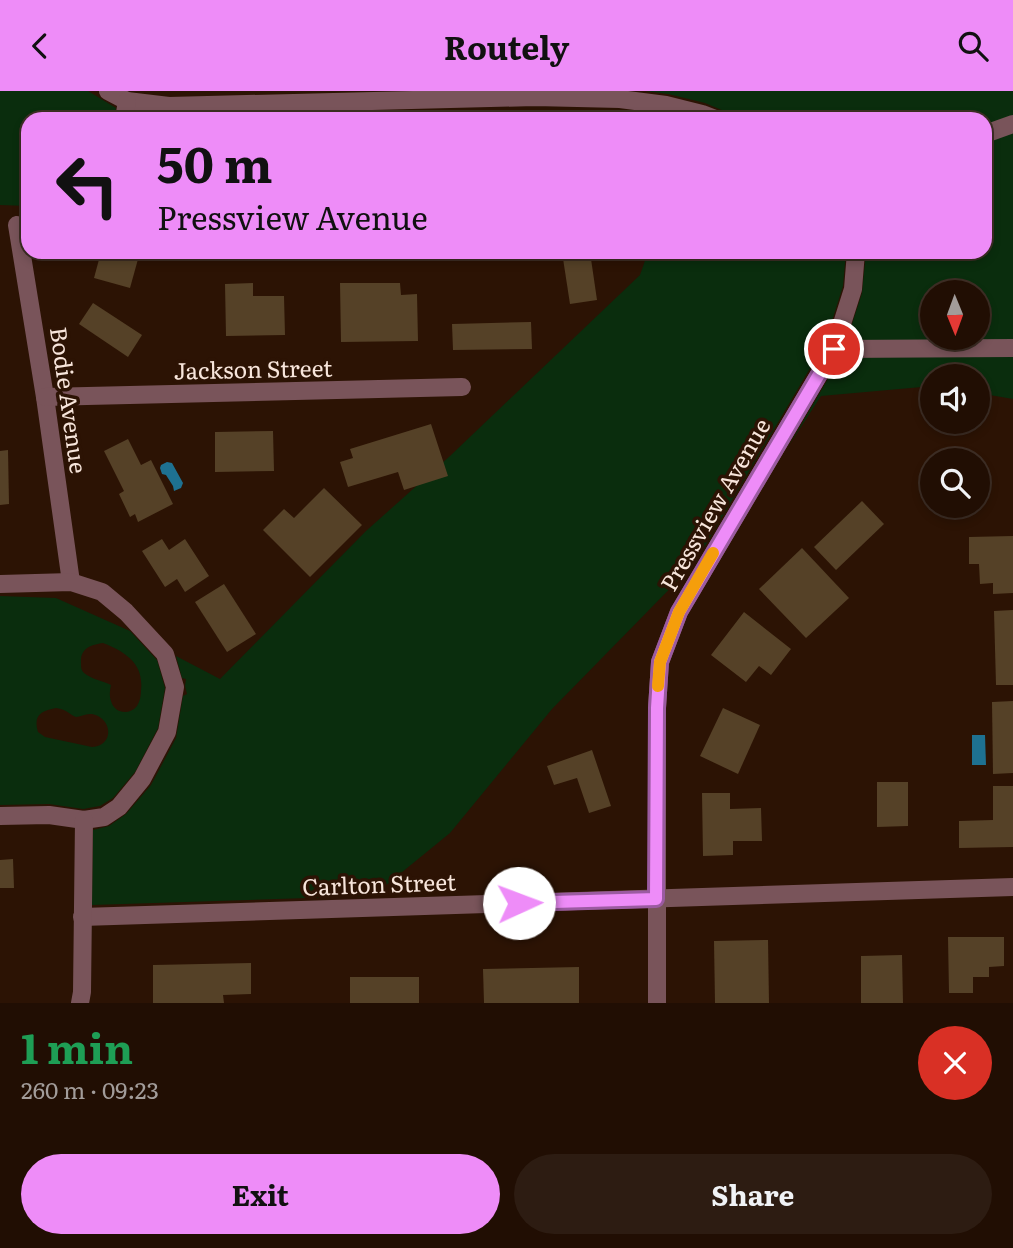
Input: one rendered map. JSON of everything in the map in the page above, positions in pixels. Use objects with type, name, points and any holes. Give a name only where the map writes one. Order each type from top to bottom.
[{"type":"street","points":[[108,91],[126,110],[169,106],[535,97],[620,99],[694,112]]},
{"type":"street","points":[[992,132],[1013,124]]},
{"type":"street","name":"Bodie Avenue","points":[[15,225],[45,397],[71,582]]},
{"type":"street","name":"Pressview Avenue","points":[[657,1003],[657,708],[660,662],[679,612],[834,349],[853,289],[855,259]]},
{"type":"street","points":[[834,349],[1013,348]]},
{"type":"street","name":"Jackson Street","points":[[45,397],[462,387]]},
{"type":"street","points":[[0,584],[71,582],[102,591],[126,612],[165,654],[175,687],[167,732],[142,779],[119,807],[104,817],[84,820],[49,815],[0,816]]},
{"type":"street","points":[[80,1003],[84,820]]},
{"type":"street","name":"Carlton Street","points":[[82,917],[1013,887]]},
{"type":"green space","points":[[0,91],[88,91],[116,108],[115,112],[21,112],[21,206],[0,205]]},
{"type":"green space","points":[[645,91],[1013,91],[1013,399],[990,395],[990,364],[920,364],[920,387],[821,396],[788,447],[842,355],[862,293],[865,259],[992,259],[992,112],[726,112],[705,103]]},
{"type":"green space","points":[[646,259],[845,259],[843,286],[825,343],[695,563],[552,709],[450,833],[374,895],[92,905],[93,830],[109,826],[126,814],[151,785],[176,738],[183,696],[187,694],[186,679],[182,678],[176,656],[220,679],[366,531],[450,456],[640,275]]},
{"type":"green space","points":[[0,596],[56,598],[130,631],[157,660],[165,688],[158,728],[135,772],[113,798],[100,806],[83,809],[49,804],[0,805]],"holes":[[[103,643],[126,655],[140,673],[140,698],[137,706],[130,711],[122,712],[115,708],[110,697],[111,685],[90,677],[82,670],[81,658],[84,651]],[[56,708],[76,717],[88,714],[98,716],[108,729],[107,739],[99,746],[92,747],[45,737],[38,732],[38,718],[42,712]]]},
{"type":"water","points":[[167,462],[172,463],[183,483],[181,488],[174,491],[160,468]]},
{"type":"water","points":[[972,735],[985,735],[986,765],[972,765]]},
{"type":"building","points":[[99,259],[138,259],[130,288],[94,278]]},
{"type":"building","points":[[563,259],[591,259],[597,300],[570,304]]},
{"type":"building","points":[[253,283],[253,296],[284,296],[285,335],[226,336],[225,284]]},
{"type":"building","points":[[340,283],[400,283],[401,295],[417,294],[418,341],[341,342]]},
{"type":"building","points":[[93,303],[142,335],[128,357],[79,324]]},
{"type":"building","points":[[531,322],[532,349],[453,350],[452,324]]},
{"type":"building","points":[[431,424],[448,476],[404,490],[398,472],[348,487],[340,462],[353,458],[350,449]]},
{"type":"building","points":[[273,431],[274,471],[215,472],[215,432]]},
{"type":"building","points":[[128,439],[141,465],[151,460],[173,504],[138,522],[135,514],[130,517],[119,494],[124,491],[104,451]]},
{"type":"building","points":[[8,450],[9,504],[0,505],[0,451]]},
{"type":"building","points":[[324,488],[362,525],[310,577],[263,530],[284,509],[294,518]]},
{"type":"building","points":[[862,501],[884,524],[836,570],[814,547]]},
{"type":"building","points":[[1013,536],[1013,593],[993,594],[993,583],[980,584],[979,564],[969,564],[969,537]]},
{"type":"building","points":[[162,539],[169,550],[185,539],[209,576],[185,592],[177,579],[165,587],[142,551]]},
{"type":"building","points":[[802,548],[849,598],[806,638],[759,589]]},
{"type":"building","points":[[224,584],[256,634],[227,652],[195,602]]},
{"type":"building","points":[[1013,610],[1013,685],[996,685],[994,611]]},
{"type":"building","points":[[744,612],[791,649],[771,675],[759,666],[746,682],[711,655]]},
{"type":"building","points":[[1013,701],[1013,773],[993,774],[992,702]]},
{"type":"building","points":[[723,708],[760,725],[738,774],[700,756]]},
{"type":"building","points":[[592,750],[611,806],[589,813],[577,778],[554,785],[547,766]]},
{"type":"building","points":[[877,782],[908,782],[908,826],[877,827]]},
{"type":"building","points":[[993,786],[1013,786],[1013,847],[959,848],[959,821],[993,820]]},
{"type":"building","points":[[702,793],[730,793],[730,809],[761,808],[762,841],[733,841],[733,855],[703,856]]},
{"type":"building","points":[[13,859],[14,888],[0,888],[0,860]]},
{"type":"building","points":[[948,937],[1004,937],[1004,966],[989,967],[989,977],[973,977],[973,993],[949,993]]},
{"type":"building","points":[[768,940],[769,1003],[715,1003],[714,941]]},
{"type":"building","points":[[902,955],[903,1003],[861,1003],[861,956]]},
{"type":"building","points":[[251,963],[251,994],[223,995],[224,1003],[153,1003],[153,965]]},
{"type":"building","points":[[579,967],[579,1003],[484,1003],[483,969]]},
{"type":"building","points":[[350,977],[419,977],[419,1003],[350,1003]]},
{"type":"slow traffic","points":[[658,686],[660,662],[679,612],[713,553]]},
{"type":"route","points":[[519,903],[656,899],[657,708],[660,662],[679,612],[834,349]]}]
